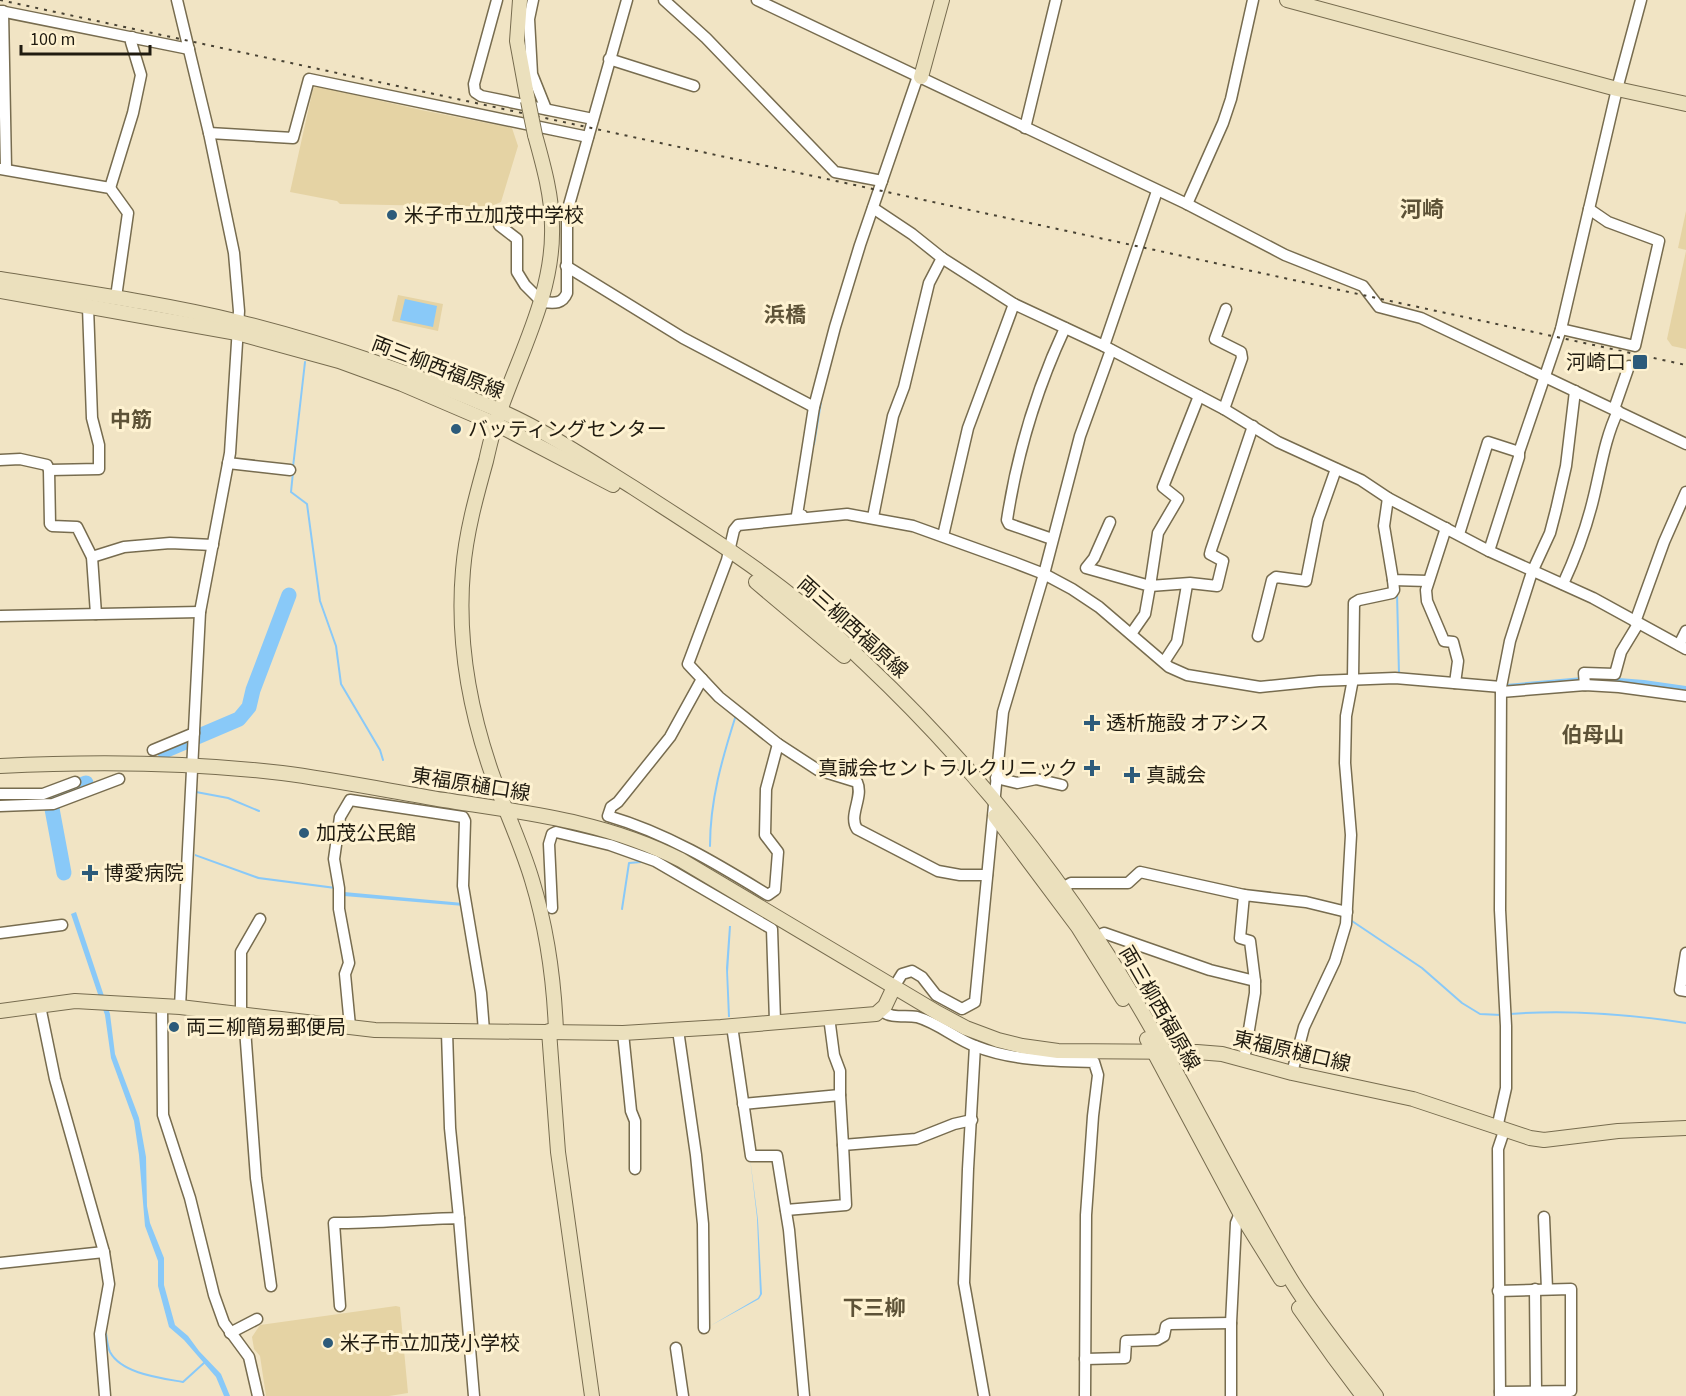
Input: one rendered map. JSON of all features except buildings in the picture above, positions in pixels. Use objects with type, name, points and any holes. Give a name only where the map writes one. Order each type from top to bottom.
[{"type":"main road","points":[[520,0],[517,41],[543,166],[552,226],[551,249],[542,302],[497,418],[472,515],[466,547],[462,618],[465,665],[471,700],[483,745],[531,877],[545,930],[555,1012],[552,1031],[558,1152],[592,1396]]},
{"type":"main road","points":[[919,76],[942,0]]},
{"type":"main road","points":[[1287,0],[1617,89],[1686,104]]},
{"type":"main road","name":"両三柳西福原線","points":[[0,279],[116,297],[318,344],[415,377],[497,418],[545,433],[670,511],[727,555],[803,605],[899,695],[966,768],[993,806],[1160,1052],[1240,1213],[1302,1312],[1363,1396]]},
{"type":"main road","name":"両三柳西福原線","points":[[0,291],[88,307],[238,327]]},
{"type":"main road","name":"東福原樋口線","points":[[0,766],[73,762],[192,766],[282,773],[594,826],[658,849],[681,860],[966,1028],[998,1040],[1058,1051],[1222,1054],[1292,1073],[1413,1099],[1501,1130],[1544,1140],[1618,1131],[1686,1128]]},
{"type":"main road","name":"両三柳西福原線","points":[[993,806],[1025,838],[1096,937],[1296,1287],[1377,1396]]},
{"type":"main road","points":[[0,1011],[75,1001],[180,1007],[375,1030],[623,1033],[876,1014],[882,1011],[894,987]]},
{"type":"street","points":[[177,0],[209,133],[234,253],[239,301],[237,361],[228,463],[200,612],[180,1007]]},
{"type":"street","points":[[497,0],[474,90],[481,96],[593,119]]},
{"type":"street","points":[[533,0],[529,28],[532,74],[546,109]]},
{"type":"street","points":[[499,225],[518,239],[517,272],[525,285],[542,302],[559,303],[564,299],[567,294],[567,213],[627,0]]},
{"type":"street","points":[[664,0],[706,38],[835,172],[882,181]]},
{"type":"street","points":[[757,0],[1186,204],[1286,255],[1363,286],[1379,307],[1421,318],[1686,444]]},
{"type":"street","points":[[1025,128],[1056,0]]},
{"type":"street","points":[[1186,204],[1231,99],[1253,0]]},
{"type":"street","points":[[1489,551],[1519,452],[1561,329],[1617,89],[1641,0]]},
{"type":"street","points":[[116,297],[128,213],[110,188],[3,169],[2,11],[189,49]]},
{"type":"street","points":[[110,188],[133,113],[141,75],[132,37]]},
{"type":"street","points":[[609,59],[694,86]]},
{"type":"street","points":[[802,518],[802,515],[797,515],[814,407],[873,208],[919,76]]},
{"type":"street","points":[[209,133],[294,138],[309,79],[588,137]]},
{"type":"street","points":[[894,987],[902,974],[912,970],[922,977],[936,995],[962,1009],[975,1002],[1003,712],[1044,574],[1080,436],[1157,191]]},
{"type":"street","points":[[873,208],[912,234],[942,258],[1014,304],[1107,348],[1224,409],[1278,442],[1361,480],[1388,498],[1489,551],[1532,572],[1593,597],[1682,647],[1686,631]]},
{"type":"street","points":[[1561,329],[1635,346],[1659,240],[1608,222],[1589,209]]},
{"type":"street","points":[[873,517],[893,416],[904,387],[929,283],[942,258]]},
{"type":"street","points":[[566,266],[683,338],[814,407]]},
{"type":"street","points":[[943,536],[968,428],[1014,304]]},
{"type":"street","points":[[49,470],[99,469],[99,445],[92,418],[88,307]]},
{"type":"street","points":[[1224,409],[1242,358],[1237,348],[1215,339],[1226,309]]},
{"type":"street","points":[[1052,539],[1009,524],[1007,520],[1024,439],[1048,364],[1065,328]]},
{"type":"street","points":[[1563,584],[1594,499],[1605,446],[1629,366]]},
{"type":"street","points":[[1498,1291],[1570,1289],[1571,1391],[1500,1394],[1498,1291],[1498,1149],[1506,1088],[1506,1026],[1500,899],[1501,689],[1510,641],[1532,572],[1550,533],[1556,510],[1566,466],[1575,391]]},
{"type":"street","points":[[1131,634],[1145,614],[1158,533],[1178,499],[1162,487],[1199,396]]},
{"type":"street","points":[[1110,522],[1094,558],[1086,568],[1150,585],[1217,586],[1223,561],[1210,554],[1210,550],[1253,426]]},
{"type":"street","points":[[1459,534],[1488,442],[1519,452]]},
{"type":"street","points":[[0,460],[20,459],[47,465],[50,524],[77,527],[92,557],[96,614]]},
{"type":"street","points":[[228,463],[290,470]]},
{"type":"street","points":[[1258,636],[1272,580],[1276,577],[1306,581],[1318,520],[1336,469]]},
{"type":"street","points":[[1585,681],[1584,673],[1615,674],[1621,652],[1636,623],[1664,542],[1686,492]]},
{"type":"street","points":[[1292,1073],[1304,1027],[1335,961],[1346,924],[1351,835],[1345,763],[1346,728],[1353,679],[1354,603],[1392,593],[1394,590],[1383,526],[1388,498]]},
{"type":"street","points":[[987,875],[960,875],[938,870],[857,829],[853,822],[860,790],[857,782],[818,770],[778,744],[719,698],[688,664],[734,530],[738,525],[847,514],[913,526],[943,536],[1044,574],[1072,589],[1099,607],[1169,666],[1187,675],[1260,687],[1395,678],[1501,689],[1585,681],[1686,696]]},
{"type":"street","points":[[1446,528],[1426,590],[1427,600],[1444,641],[1453,642],[1458,661],[1455,683]]},
{"type":"street","points":[[92,557],[124,547],[170,543],[213,545]]},
{"type":"street","points":[[1393,580],[1428,581]]},
{"type":"street","points":[[1164,662],[1177,642],[1187,585]]},
{"type":"street","points":[[0,616],[200,612]]},
{"type":"street","points":[[702,679],[670,737],[618,802],[611,807],[608,816],[634,824],[772,928],[775,1021]]},
{"type":"street","points":[[153,750],[194,738]]},
{"type":"street","points":[[552,908],[549,839],[556,832],[610,845],[655,861],[681,860],[768,895],[775,890],[778,852],[765,835],[766,789],[778,744]]},
{"type":"street","points":[[0,806],[53,804],[118,778]]},
{"type":"street","points":[[996,778],[1017,783],[1036,779],[1062,785]]},
{"type":"street","points":[[0,794],[43,794],[75,782]]},
{"type":"street","points":[[378,804],[380,789]]},
{"type":"street","points":[[350,1026],[345,974],[349,963],[334,864],[340,817],[350,800],[463,817],[465,821],[463,886],[481,993],[484,1031]]},
{"type":"street","points":[[1062,888],[1071,883],[1128,883],[1138,874],[1244,895],[1306,902],[1347,912]]},
{"type":"street","points":[[1244,895],[1240,938],[1250,941],[1255,981],[1244,1059]]},
{"type":"street","points":[[260,919],[241,952],[242,1014],[255,1178],[271,1286]]},
{"type":"street","points":[[0,933],[63,925]]},
{"type":"street","points":[[1096,937],[1104,933],[1210,970],[1255,981]]},
{"type":"street","points":[[1686,953],[1680,990],[1686,991]]},
{"type":"street","points":[[40,1006],[55,1078],[104,1252],[109,1284],[100,1334],[105,1396]]},
{"type":"street","points":[[162,1006],[163,1115],[190,1198],[214,1294],[224,1323],[249,1357],[258,1396]]},
{"type":"street","points":[[882,1011],[886,1015],[918,1018],[975,1046],[1035,1060],[1094,1062],[1098,1075],[1086,1215],[1085,1396]]},
{"type":"street","points":[[786,1210],[846,1205],[840,1071],[834,1055],[829,1017]]},
{"type":"street","points":[[732,1026],[751,1156],[777,1156],[786,1210],[804,1396]]},
{"type":"street","points":[[678,1030],[696,1155],[703,1224],[704,1328]]},
{"type":"street","points":[[447,1032],[450,1128],[474,1396]]},
{"type":"street","points":[[623,1033],[630,1111],[635,1121],[635,1169]]},
{"type":"street","points":[[975,1046],[964,1283],[984,1396]]},
{"type":"street","points":[[743,1104],[840,1095]]},
{"type":"street","points":[[843,1145],[916,1139],[972,1120]]},
{"type":"street","points":[[1231,1396],[1231,1323],[1236,1223],[1240,1213]]},
{"type":"street","points":[[1544,1217],[1546,1289]]},
{"type":"street","points":[[340,1306],[334,1223],[459,1218]]},
{"type":"street","points":[[0,1263],[104,1252]]},
{"type":"street","points":[[1534,1290],[1536,1391]]},
{"type":"street","points":[[230,1333],[257,1318]]},
{"type":"street","points":[[1085,1359],[1125,1358],[1126,1341],[1156,1340],[1164,1336],[1166,1326],[1170,1324],[1231,1323]]},
{"type":"street","points":[[676,1348],[683,1396]]},
{"type":"shaded area","points":[[316,86],[512,128],[518,146],[501,202],[489,207],[340,204],[337,201],[290,192],[313,89]]},
{"type":"shaded area","points":[[1686,211],[1686,250],[1678,248]]},
{"type":"shaded area","points":[[1686,251],[1686,349],[1672,346],[1667,339]]},
{"type":"shaded area","points":[[398,295],[443,304],[438,331],[392,321]]},
{"type":"shaded area","name":"米子市立加茂小学校","points":[[400,1307],[408,1393],[389,1396],[266,1396],[260,1356],[254,1349],[252,1337],[260,1325]]},
{"type":"water","points":[[405,299],[437,306],[433,327],[400,320]]},
{"type":"water","points":[[1357,674],[1420,675],[1506,684],[1594,676],[1686,686],[1686,694],[1638,686],[1590,683],[1504,690],[1505,687],[1494,685],[1424,677],[1363,676],[1266,686],[1242,683],[1243,681],[1266,683],[1307,677]]},
{"type":"water","points":[[195,854],[259,877],[336,887],[335,889],[258,879],[195,856]]},
{"type":"water","points":[[344,892],[463,903],[464,906],[344,896],[342,894]]},
{"type":"water","points":[[76,912],[110,1014],[115,1054],[139,1118],[146,1157],[147,1206],[150,1223],[164,1258],[164,1285],[175,1325],[188,1336],[221,1374],[230,1396],[224,1396],[216,1377],[184,1340],[169,1327],[158,1286],[158,1261],[145,1226],[134,1121],[111,1058],[105,1015],[71,914]]},
{"type":"water","points":[[729,926],[731,926],[728,972],[730,1017],[728,1017],[726,968]]},
{"type":"water","points":[[750,1158],[758,1220],[762,1294],[759,1299],[710,1326],[758,1298],[760,1294],[757,1218]]},
{"type":"waterway","points":[[293,467],[305,362]]},
{"type":"waterway","points":[[814,444],[821,402]]},
{"type":"waterway","points":[[293,472],[291,492],[307,504],[320,601],[336,646],[341,684],[380,750],[383,760]]},
{"type":"waterway","points":[[1397,593],[1399,674]]},
{"type":"waterway","points":[[164,751],[239,719],[249,707],[253,690],[289,595]]},
{"type":"waterway","points":[[710,846],[715,796],[736,715]]},
{"type":"waterway","points":[[27,799],[50,798],[86,783]]},
{"type":"waterway","points":[[196,792],[228,798],[259,811]]},
{"type":"waterway","points":[[50,798],[64,873]]},
{"type":"waterway","points":[[622,909],[629,863],[641,862]]},
{"type":"waterway","points":[[1349,919],[1422,968],[1462,1003],[1480,1014],[1501,1015]]},
{"type":"waterway","points":[[1510,1014],[1598,1013],[1686,1023]]},
{"type":"waterway","points":[[105,1329],[110,1352],[123,1365],[143,1374],[183,1382],[205,1362]]},
{"type":"railway","points":[[0,0],[1686,365]]},
{"type":"place","name":"米子市立加茂中学校","points":[[392,215]]},
{"type":"place","name":"河崎口","points":[[1640,362]]},
{"type":"place","name":"バッティングセンター","points":[[456,429]]},
{"type":"place","name":"透析施設 オアシス","points":[[1092,723]]},
{"type":"place","name":"真誠会セントラルクリニック","points":[[1092,768]]},
{"type":"place","name":"真誠会","points":[[1132,775]]},
{"type":"place","name":"加茂公民館","points":[[304,833]]},
{"type":"place","name":"博愛病院","points":[[90,873]]},
{"type":"place","name":"両三柳簡易郵便局","points":[[174,1027]]},
{"type":"place","name":"米子市立加茂小学校","points":[[328,1343]]},
{"type":"district","name":"河崎","points":[[1422,209]]},
{"type":"district","name":"浜橋","points":[[785,315]]},
{"type":"district","name":"中筋","points":[[131,420]]},
{"type":"district","name":"伯母山","points":[[1593,735]]},
{"type":"district","name":"下三柳","points":[[874,1308]]}]
